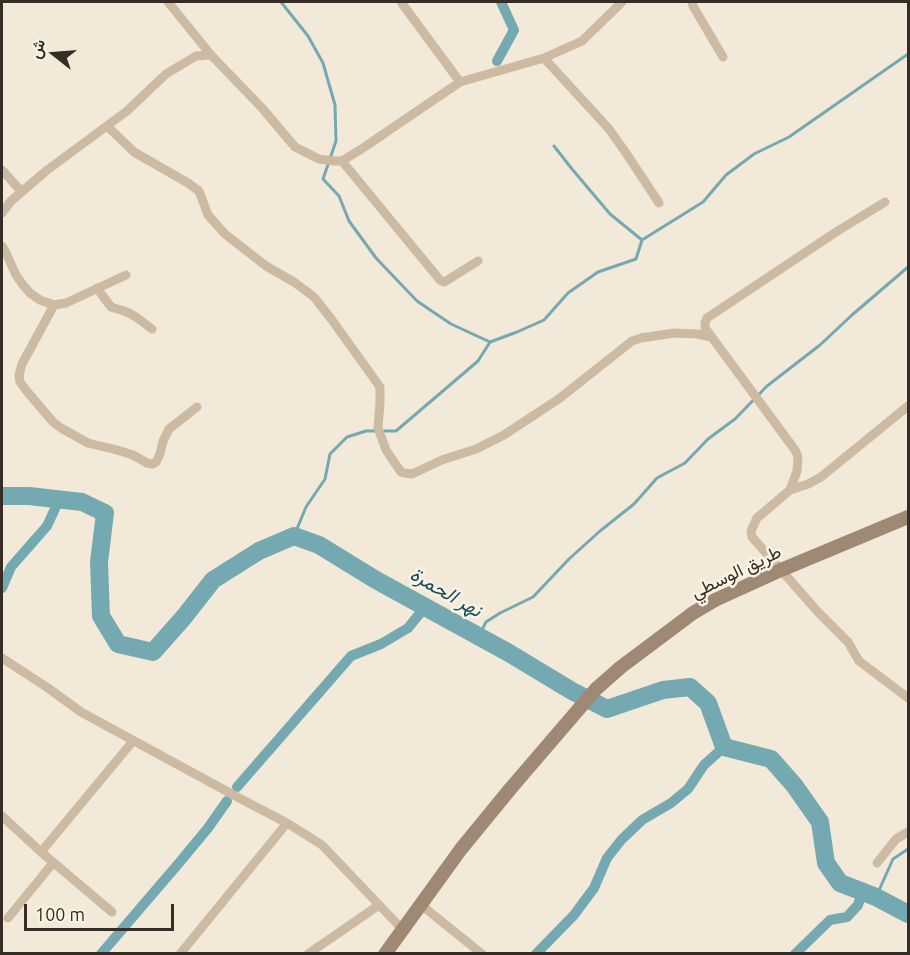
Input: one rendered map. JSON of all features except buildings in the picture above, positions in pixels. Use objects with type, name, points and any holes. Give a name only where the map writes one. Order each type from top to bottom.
[{"type":"main road","name":"طريق الوسطي","points":[[420,904],[461,849],[576,711],[596,690],[645,648],[693,613],[736,590],[909,517]]},
{"type":"main road","points":[[385,954],[420,904]]},
{"type":"street","points":[[168,2],[211,55],[262,108],[295,147],[319,159],[338,161],[372,142],[460,82],[544,58],[582,41],[622,2]]},
{"type":"street","points":[[401,2],[460,82]]},
{"type":"street","points":[[692,2],[723,57]]},
{"type":"street","points":[[2,213],[46,171],[127,111],[166,75],[196,56],[211,55]]},
{"type":"street","points":[[544,58],[609,129],[659,203]]},
{"type":"street","points":[[107,126],[134,152],[199,190],[208,215],[225,234],[266,266],[314,297],[380,387],[378,428],[386,450],[401,472],[406,474],[412,474],[442,460],[487,444],[521,424],[560,398],[632,341],[674,333],[711,337]]},
{"type":"street","points":[[338,161],[440,280],[444,282],[478,261]]},
{"type":"street","points":[[2,170],[22,192]]},
{"type":"street","points":[[790,490],[797,471],[798,457],[795,450],[711,337],[705,328],[705,323],[707,318],[818,243],[885,202]]},
{"type":"street","points":[[2,246],[22,285],[40,300],[54,304],[66,303],[126,275]]},
{"type":"street","points":[[97,288],[111,307],[127,312],[152,329]]},
{"type":"street","points":[[54,304],[22,364],[19,375],[20,382],[52,422],[88,443],[133,455],[153,464],[160,454],[169,429],[197,407]]},
{"type":"street","points":[[909,406],[821,477],[790,490],[757,518],[751,531],[752,537],[848,642],[859,661],[909,698]]},
{"type":"street","points":[[2,658],[81,712],[287,823],[322,845],[402,929]]},
{"type":"street","points":[[41,852],[133,741]]},
{"type":"street","points":[[2,816],[112,912]]},
{"type":"street","points":[[180,954],[287,823]]},
{"type":"street","points":[[877,863],[896,839],[909,832]]},
{"type":"street","points":[[8,918],[53,862]]},
{"type":"street","points":[[420,904],[482,954]]},
{"type":"street","points":[[308,954],[379,905]]},
{"type":"waterway","points":[[281,2],[308,36],[323,63],[335,105],[336,141],[323,179],[339,196],[349,221],[376,258],[417,301],[451,324],[490,342]]},
{"type":"waterway","points":[[497,61],[514,30],[501,2]]},
{"type":"waterway","points":[[294,536],[306,507],[325,479],[330,454],[347,437],[366,431],[396,431],[478,361],[490,342],[544,320],[568,293],[598,272],[636,259],[642,240],[703,202],[726,175],[754,154],[789,137],[908,54]]},
{"type":"waterway","points":[[554,146],[610,214],[642,240]]},
{"type":"waterway","points":[[479,636],[486,622],[533,597],[569,559],[634,504],[657,478],[685,463],[708,439],[735,419],[767,386],[820,345],[908,267]]},
{"type":"waterway","name":"نهر الحمرة","points":[[2,496],[29,496],[82,502],[105,513],[99,562],[101,616],[118,644],[153,652],[213,580],[259,551],[294,536],[319,545],[376,580],[607,709],[663,690],[690,687],[708,703],[724,747],[771,759],[794,785],[820,822],[826,863],[840,883],[876,897],[908,914]]},
{"type":"waterway","points":[[2,588],[11,567],[47,526],[59,500]]},
{"type":"waterway","points":[[237,787],[351,656],[381,644],[408,628],[425,607]]},
{"type":"waterway","points":[[536,954],[574,915],[594,888],[607,858],[622,839],[642,820],[671,803],[688,789],[704,765],[724,747]]},
{"type":"waterway","points":[[101,954],[208,828],[227,801]]},
{"type":"waterway","points":[[876,897],[893,859],[908,849]]},
{"type":"waterway","points":[[795,954],[830,920],[847,917],[858,905],[862,892]]}]
